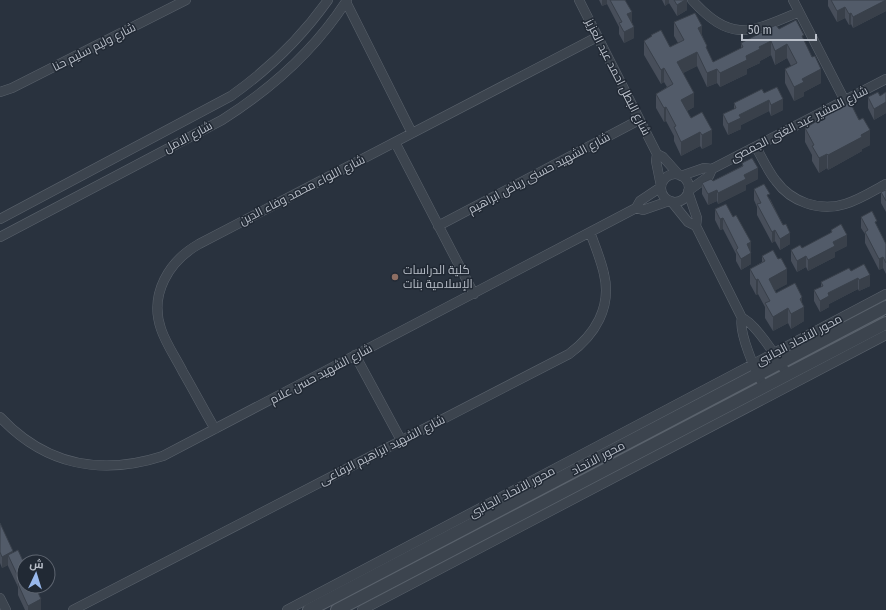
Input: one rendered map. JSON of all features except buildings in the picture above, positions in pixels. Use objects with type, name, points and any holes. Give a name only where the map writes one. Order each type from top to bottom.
[{"type":"street","name":"شارع وليم سليم حنا","points":[[0,92],[12,88],[186,0]]},
{"type":"street","name":"شارع الامل","points":[[0,219],[231,96],[278,59],[305,30],[328,0]]},
{"type":"street","name":"شارع البطل احمد عبد العزيز","points":[[579,0],[657,154],[663,157],[680,176]]},
{"type":"street","points":[[692,0],[716,22],[726,27],[740,30],[762,28],[799,12]]},
{"type":"street","points":[[793,0],[845,101]]},
{"type":"street","name":"شارع الامل","points":[[0,237],[222,120],[243,106],[269,87],[297,61],[323,33],[346,1]]},
{"type":"street","points":[[346,1],[412,133]]},
{"type":"street","name":"شارع اللواء محمد وفاء الدين","points":[[215,429],[164,338],[160,327],[158,316],[159,294],[166,274],[180,256],[189,249],[597,37]]},
{"type":"street","name":"شارع المشير عبد الغنى الجمصى","points":[[680,176],[704,168],[712,169],[886,79]]},
{"type":"street","name":"شارع الشهيد حسنى رياض ابراهيم","points":[[438,226],[639,120]]},
{"type":"street","points":[[394,142],[474,294]]},
{"type":"street","points":[[756,147],[776,181],[784,191],[794,198],[806,203],[831,207],[843,205],[886,184]]},
{"type":"street","name":"شارع البطل احمد عبد العزيز","points":[[657,154],[656,161],[661,186]]},
{"type":"street","name":"شارع المشير عبد الغنى الجمصى","points":[[688,192],[709,176],[712,169]]},
{"type":"street","points":[[696,226],[688,222],[662,194],[662,182],[668,176],[680,176],[688,184],[688,192],[697,218],[696,226],[742,318],[741,325],[754,370],[764,386]]},
{"type":"street","name":"شارع الشهيد حسن علام","points":[[0,417],[18,435],[39,448],[55,456],[73,462],[91,465],[127,465],[162,456],[636,208],[640,201],[661,186]]},
{"type":"street","points":[[670,201],[681,200],[688,192]]},
{"type":"street","name":"شارع الشهيد حسن علام","points":[[636,208],[643,210],[670,201]]},
{"type":"street","name":"شارع الشهيد ابراهيم الرفاعى","points":[[73,610],[569,354],[580,346],[589,337],[596,326],[602,314],[605,301],[605,275],[590,232]]},
{"type":"street","name":"محور الاتحاد الجانبى","points":[[777,358],[886,294]]},
{"type":"street","name":"محور الاتحاد","points":[[309,610],[754,370],[886,307]]},
{"type":"street","points":[[742,318],[750,322],[787,374]]},
{"type":"street","name":"محور الاتحاد","points":[[337,610],[886,323]]},
{"type":"street","points":[[362,610],[886,335]]},
{"type":"street","points":[[356,355],[401,440]]},
{"type":"street","name":"محور الاتحاد الجانبى","points":[[287,610],[754,370]]},
{"type":"street","points":[[0,598],[6,610]]},
{"type":"place","name":"كلية الدراسات الإسلامية بنات","points":[[395,277]]}]
